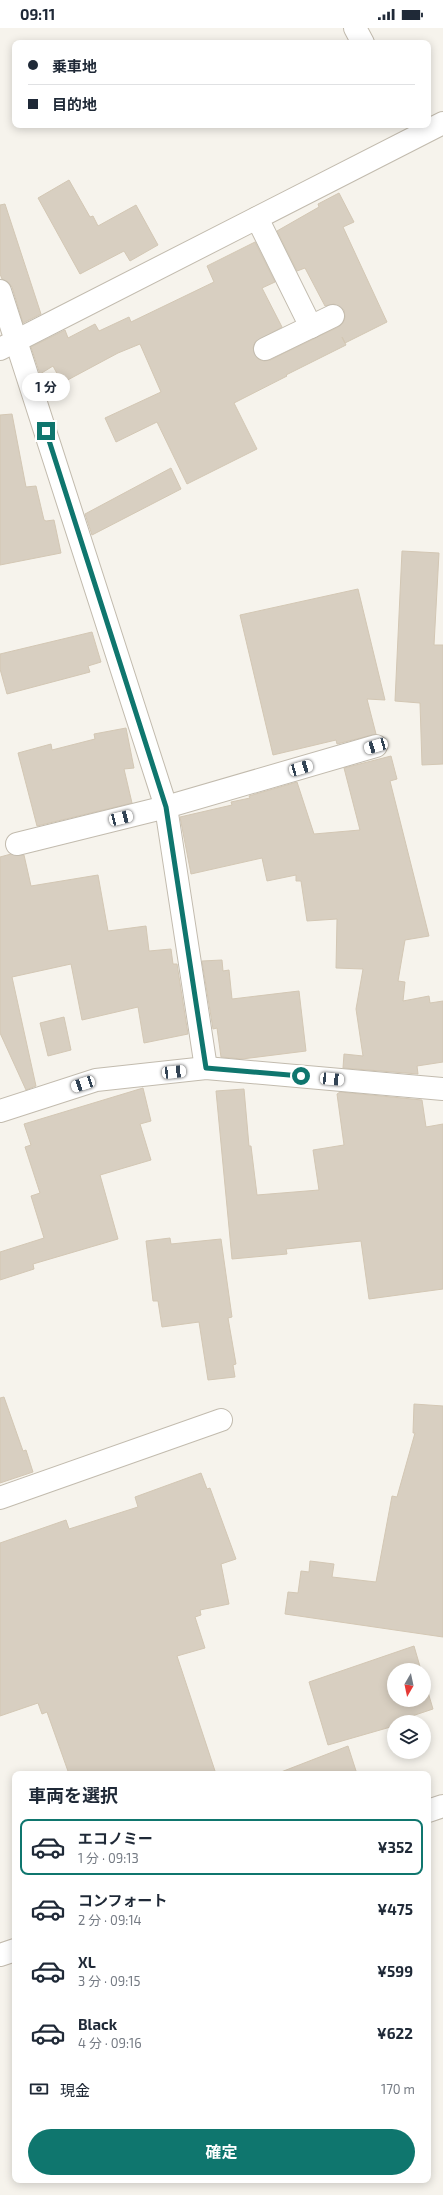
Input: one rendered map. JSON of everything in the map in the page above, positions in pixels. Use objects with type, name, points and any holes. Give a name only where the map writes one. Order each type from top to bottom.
[{"type":"street","points":[[356,28],[362,40]]},
{"type":"street","points":[[431,126],[443,123]]},
{"type":"street","points":[[8,344],[257,218],[409,132],[424,128]]},
{"type":"street","points":[[257,218],[311,327]]},
{"type":"street","points":[[0,291],[8,344],[166,807],[206,1068]]},
{"type":"street","points":[[265,349],[333,316]]},
{"type":"street","points":[[17,844],[166,807],[376,746]]},
{"type":"street","points":[[0,1111],[96,1080],[206,1068],[443,1089]]},
{"type":"street","points":[[0,1498],[221,1420]]},
{"type":"street","points":[[431,1810],[443,1806]]},
{"type":"street","points":[[0,1955],[12,1951]]},
{"type":"building","points":[[69,180],[90,217],[93,216],[98,226],[136,205],[158,245],[130,261],[124,251],[80,274],[38,198]]},
{"type":"building","points":[[339,193],[354,222],[343,227],[387,322],[234,403],[257,449],[187,484],[157,422],[116,442],[105,418],[161,392],[140,344],[118,353],[62,383],[53,366],[40,374],[31,347],[65,330],[68,338],[95,324],[99,331],[129,317],[131,322],[214,282],[207,266],[255,242],[275,282],[262,288],[282,327],[255,342],[253,348],[258,359],[264,361],[270,360],[338,327],[343,323],[345,317],[344,310],[334,304],[325,306],[305,268],[297,271],[277,231],[319,207],[318,204]]},
{"type":"building","points":[[5,204],[41,314],[23,323],[12,287],[8,282],[2,279],[0,274],[0,205]]},
{"type":"building","points":[[12,414],[26,487],[36,486],[44,520],[54,520],[61,553],[0,565],[0,415]]},
{"type":"building","points":[[171,468],[181,489],[92,535],[85,514]]},
{"type":"building","points":[[402,551],[439,553],[434,645],[443,645],[443,764],[422,765],[420,703],[395,701]]},
{"type":"building","points":[[358,589],[385,700],[367,699],[376,734],[337,744],[336,740],[273,755],[240,615]]},
{"type":"building","points":[[92,632],[101,662],[88,666],[90,672],[7,694],[0,669],[0,654]]},
{"type":"building","points":[[126,728],[134,768],[124,769],[132,803],[37,826],[18,753],[51,744],[52,750],[95,739],[94,734]]},
{"type":"building","points":[[391,756],[397,779],[390,781],[429,936],[405,940],[398,981],[405,982],[403,1001],[429,996],[430,1003],[443,1001],[443,1062],[417,1066],[418,1074],[343,1068],[344,1054],[363,1056],[356,1009],[363,969],[336,968],[337,919],[307,921],[301,881],[296,881],[296,875],[267,881],[262,858],[191,874],[180,817],[232,805],[231,802],[250,798],[249,796],[297,782],[314,834],[360,830],[344,768]]},
{"type":"building","points":[[11,854],[24,855],[31,886],[98,875],[108,931],[146,926],[149,951],[171,949],[173,964],[177,964],[188,1034],[144,1043],[138,1007],[82,1020],[71,964],[12,977],[36,1086],[26,1090],[0,1033],[0,857]]},
{"type":"building","points":[[222,960],[223,971],[229,970],[232,999],[299,991],[306,1051],[242,1059],[221,1057],[217,1028],[213,1029],[202,961]]},
{"type":"building","points":[[64,1017],[71,1050],[48,1056],[40,1023]]},
{"type":"building","points":[[143,1088],[151,1121],[140,1124],[151,1160],[100,1175],[118,1239],[33,1264],[34,1269],[0,1280],[0,1252],[44,1238],[31,1196],[40,1193],[25,1147],[31,1145],[24,1124]]},
{"type":"building","points":[[244,1089],[249,1146],[251,1146],[257,1195],[319,1190],[313,1150],[344,1145],[337,1094],[340,1092],[422,1100],[426,1127],[443,1124],[443,1289],[369,1299],[361,1241],[286,1249],[287,1254],[232,1259],[216,1091]]},
{"type":"building","points":[[170,1238],[171,1244],[221,1239],[232,1317],[228,1318],[236,1364],[233,1365],[235,1377],[208,1380],[199,1322],[162,1327],[158,1301],[153,1301],[146,1241]]},
{"type":"building","points":[[4,1397],[23,1451],[26,1450],[33,1472],[0,1483],[0,1398]]},
{"type":"building","points":[[414,1404],[443,1406],[443,1637],[285,1614],[288,1592],[298,1593],[301,1571],[309,1572],[310,1561],[334,1564],[332,1577],[376,1582],[392,1496],[397,1497],[415,1433],[413,1433]]},
{"type":"building","points":[[201,1473],[207,1489],[210,1488],[236,1559],[221,1564],[229,1604],[200,1610],[201,1615],[195,1617],[205,1648],[177,1656],[215,1771],[68,1771],[47,1712],[42,1714],[38,1703],[0,1716],[0,1543],[66,1520],[69,1529],[138,1507],[135,1497]]},
{"type":"building","points":[[414,1646],[419,1663],[387,1663],[387,1707],[431,1707],[431,1702],[433,1709],[415,1715],[387,1715],[387,1728],[328,1745],[309,1682]]},
{"type":"building","points":[[348,1746],[356,1771],[284,1771]]},
{"type":"route","points":[[46,431],[166,807],[206,1068],[301,1076]]}]
